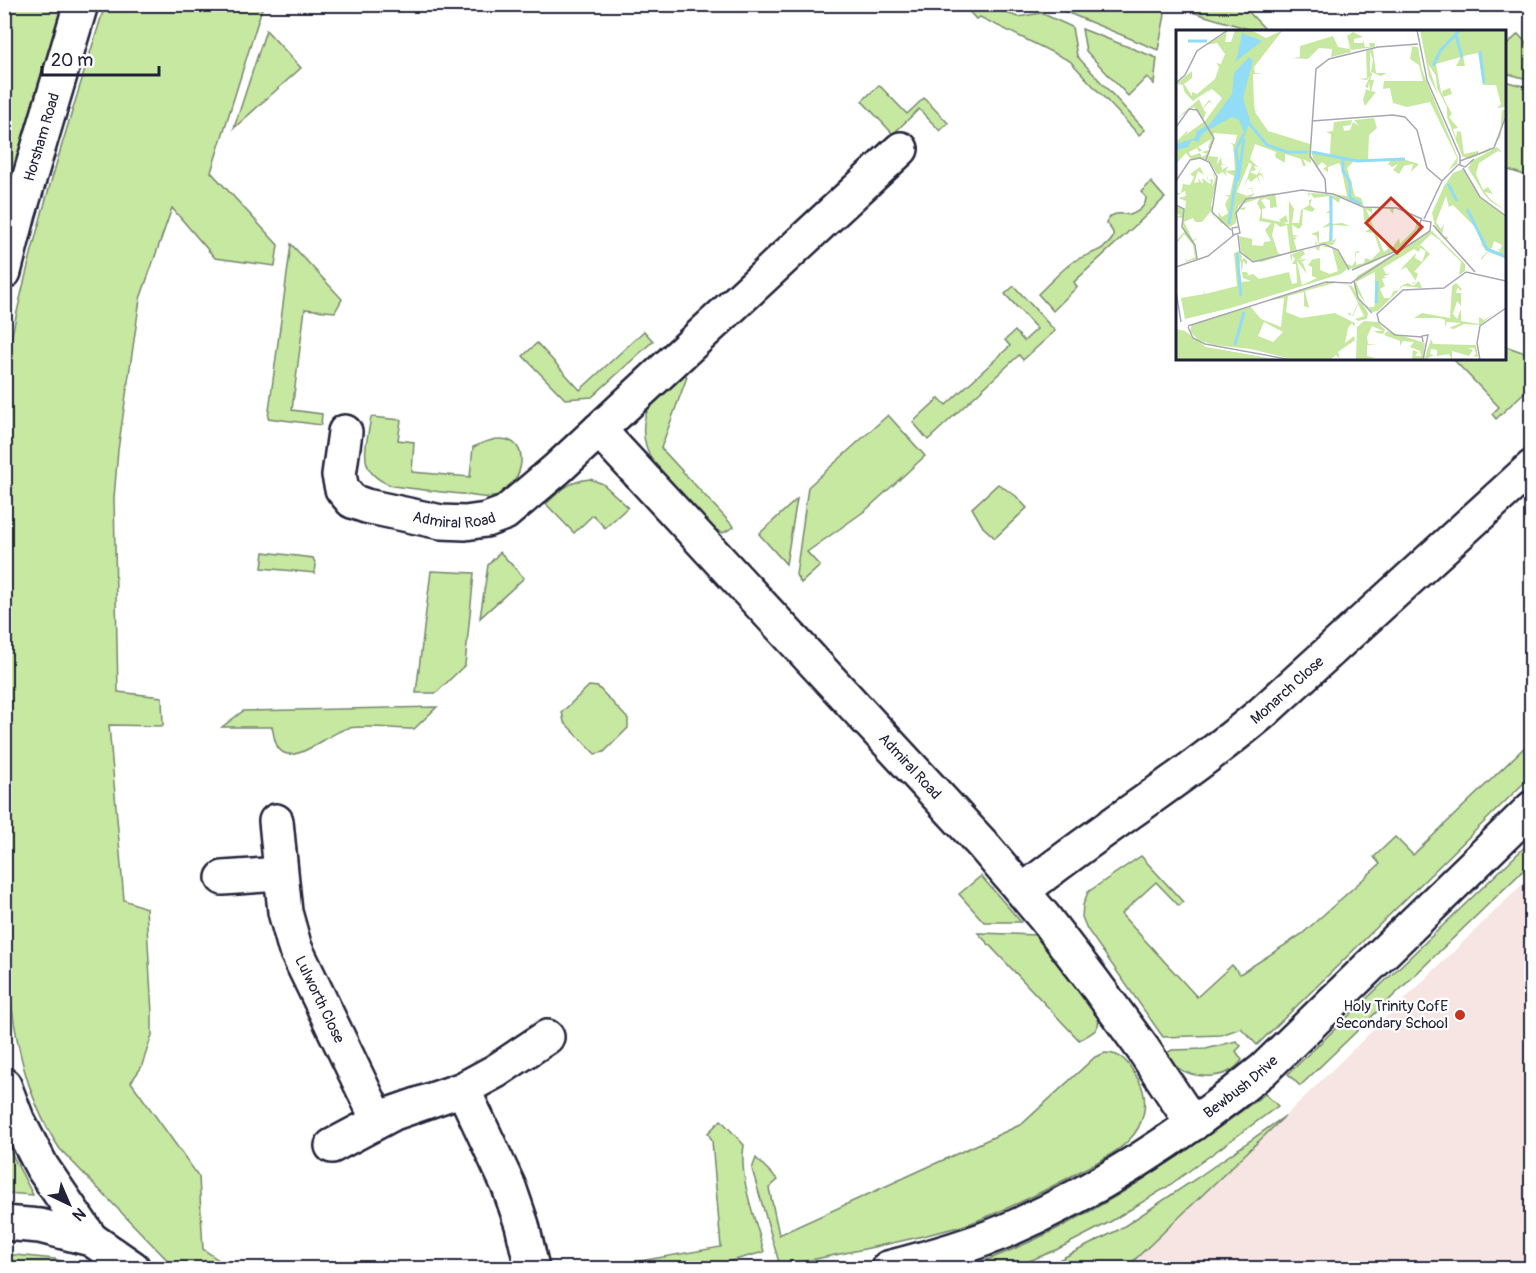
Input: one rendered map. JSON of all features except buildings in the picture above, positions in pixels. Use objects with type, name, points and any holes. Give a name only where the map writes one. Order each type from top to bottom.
[{"type":"street","name":"Horsham Road","points":[[4,272],[19,213],[81,4]]},
{"type":"street","name":"Admiral Road","points":[[345,432],[339,475],[342,489],[352,501],[441,522],[465,523],[486,520],[505,513],[599,430],[901,149]]},
{"type":"street","name":"Admiral Road","points":[[599,430],[1023,891],[1143,1049],[1193,1124]]},
{"type":"street","name":"Monarch Close","points":[[1023,891],[1054,866],[1220,748],[1262,714],[1532,467]]},
{"type":"street","name":"Bewbush Drive","points":[[888,1269],[943,1254],[1004,1231],[1080,1194],[1130,1165],[1228,1099],[1263,1070],[1532,808]]},
{"type":"street","name":"Lulworth Close","points":[[276,821],[285,912],[295,948],[378,1120]]},
{"type":"street","points":[[223,878],[280,874]]},
{"type":"street","points":[[332,1146],[378,1120],[463,1089],[496,1071],[547,1037]]},
{"type":"street","points":[[4,1085],[17,1119],[42,1167],[91,1239],[133,1269]]},
{"type":"street","points":[[463,1089],[509,1187],[522,1225],[532,1269]]},
{"type":"street","points":[[4,1223],[40,1226],[91,1239]]},
{"type":"shaded area","name":"Holy Trinity CofE Secondary School","points":[[1531,876],[1531,1268],[1126,1268],[1285,1116]]},
{"type":"green space","points":[[4,5],[62,5],[5,196]]},
{"type":"green space","points":[[105,5],[263,5],[211,172],[278,245],[275,266],[215,258],[172,208],[140,299],[118,450],[114,498],[118,692],[162,697],[163,726],[109,725],[124,900],[146,908],[152,1035],[141,1068],[131,1082],[199,1177],[203,1249],[230,1268],[175,1268],[60,1149],[36,1104],[28,1081],[11,1007],[5,957],[5,370],[37,232]]},
{"type":"green space","points":[[963,5],[983,5],[1018,17],[1041,13],[1072,27],[1077,56],[1145,130],[1139,135],[1070,61],[980,17],[976,19]]},
{"type":"green space","points":[[1049,5],[1070,5],[1088,10],[1096,5],[1162,5],[1165,15],[1158,50]]},
{"type":"green space","points":[[1175,5],[1242,5],[1266,30],[1252,30],[1175,7]]},
{"type":"green space","points":[[1082,29],[1157,58],[1154,84],[1147,77],[1128,96],[1086,51]]},
{"type":"green space","points":[[266,30],[301,68],[234,128]]},
{"type":"green space","points":[[1518,34],[1531,48],[1531,80],[1506,73],[1506,46]]},
{"type":"green space","points":[[1506,82],[1531,88],[1531,177],[1506,169]]},
{"type":"green space","points":[[879,85],[907,114],[924,98],[948,123],[940,131],[919,109],[893,134],[862,101]]},
{"type":"green space","points":[[1151,182],[1165,198],[1074,282],[1077,287],[1053,311],[1038,294],[1074,261],[1100,250],[1109,243],[1113,235],[1106,223],[1108,219],[1116,214],[1130,215],[1141,209],[1146,197],[1141,192]]},
{"type":"green space","points":[[291,244],[342,299],[335,312],[305,309],[292,410],[322,414],[321,425],[268,418]]},
{"type":"green space","points":[[1014,286],[1055,331],[1023,360],[1019,355],[928,440],[913,422],[939,398],[946,405],[1010,346],[1005,340],[1015,331],[1024,341],[1037,329],[1005,294]]},
{"type":"green space","points":[[644,331],[653,341],[592,397],[565,399],[523,356],[537,343],[580,390]]},
{"type":"green space","points":[[1506,346],[1531,355],[1531,386],[1496,419],[1492,414],[1499,407],[1454,360],[1506,360]]},
{"type":"green space","points":[[683,372],[687,377],[661,448],[734,527],[723,533],[712,528],[672,488],[650,457],[644,440],[644,423],[650,405],[661,391]]},
{"type":"green space","points":[[888,415],[925,456],[866,510],[807,552],[820,566],[801,583],[796,575],[808,487]]},
{"type":"green space","points":[[371,417],[401,420],[398,440],[414,442],[412,472],[470,477],[473,447],[499,439],[511,441],[518,447],[521,456],[517,477],[501,494],[490,497],[393,486],[381,481],[368,467],[366,449]]},
{"type":"green space","points":[[590,479],[603,484],[628,507],[605,528],[593,515],[574,533],[546,504],[566,487]]},
{"type":"green space","points":[[998,484],[1016,496],[1027,508],[995,538],[983,527],[972,508]]},
{"type":"green space","points":[[797,499],[786,564],[759,534]]},
{"type":"green space","points":[[264,552],[313,558],[316,565],[315,573],[262,568]]},
{"type":"green space","points":[[500,552],[524,578],[480,618],[488,565]]},
{"type":"green space","points":[[431,571],[474,573],[465,665],[436,693],[416,693]]},
{"type":"green space","points":[[589,686],[598,687],[628,719],[628,728],[604,752],[595,754],[564,722],[562,712]]},
{"type":"green space","points":[[437,707],[414,729],[349,728],[294,754],[286,754],[279,749],[272,727],[222,727],[243,711]]},
{"type":"green space","points":[[1531,741],[1531,776],[1257,1045],[1241,1028],[1221,1035],[1163,1037],[1087,929],[1082,917],[1083,905],[1088,892],[1141,856],[1183,902],[1179,906],[1156,882],[1121,914],[1197,997],[1232,965],[1240,974],[1302,934],[1380,864],[1374,857],[1395,837],[1413,855]]},
{"type":"green space","points":[[1531,841],[1531,863],[1300,1086],[1288,1074]]},
{"type":"green space","points":[[981,876],[1021,922],[984,922],[959,894]]},
{"type":"green space","points":[[978,933],[1036,935],[1098,1017],[1096,1029],[1079,1040]]},
{"type":"green space","points":[[1236,1041],[1241,1046],[1236,1051],[1242,1060],[1229,1071],[1212,1076],[1185,1072],[1165,1054],[1172,1050],[1206,1049]]},
{"type":"green space","points":[[1105,1053],[1125,1060],[1142,1087],[1145,1103],[1142,1120],[1134,1135],[1114,1153],[1030,1198],[971,1223],[890,1244],[780,1266],[752,1169],[756,1158],[778,1180],[769,1188],[779,1235],[1022,1124],[1095,1057]]},
{"type":"green space","points":[[1265,1094],[1278,1106],[1167,1187],[1110,1222],[1056,1250],[1012,1268],[964,1268],[1005,1253],[1083,1215],[1158,1170]]},
{"type":"green space","points":[[1285,1116],[1126,1268],[1043,1268],[1120,1229]]},
{"type":"green space","points":[[721,1120],[744,1145],[743,1171],[764,1252],[705,1268],[600,1268],[721,1247],[712,1141],[708,1133]]},
{"type":"green space","points":[[5,1141],[33,1195],[5,1193]]},
{"type":"green space","points":[[5,1254],[55,1259],[80,1268],[5,1268]]},
{"type":"place","name":"Holy Trinity CofE Secondary School","points":[[1460,1015]]}]
